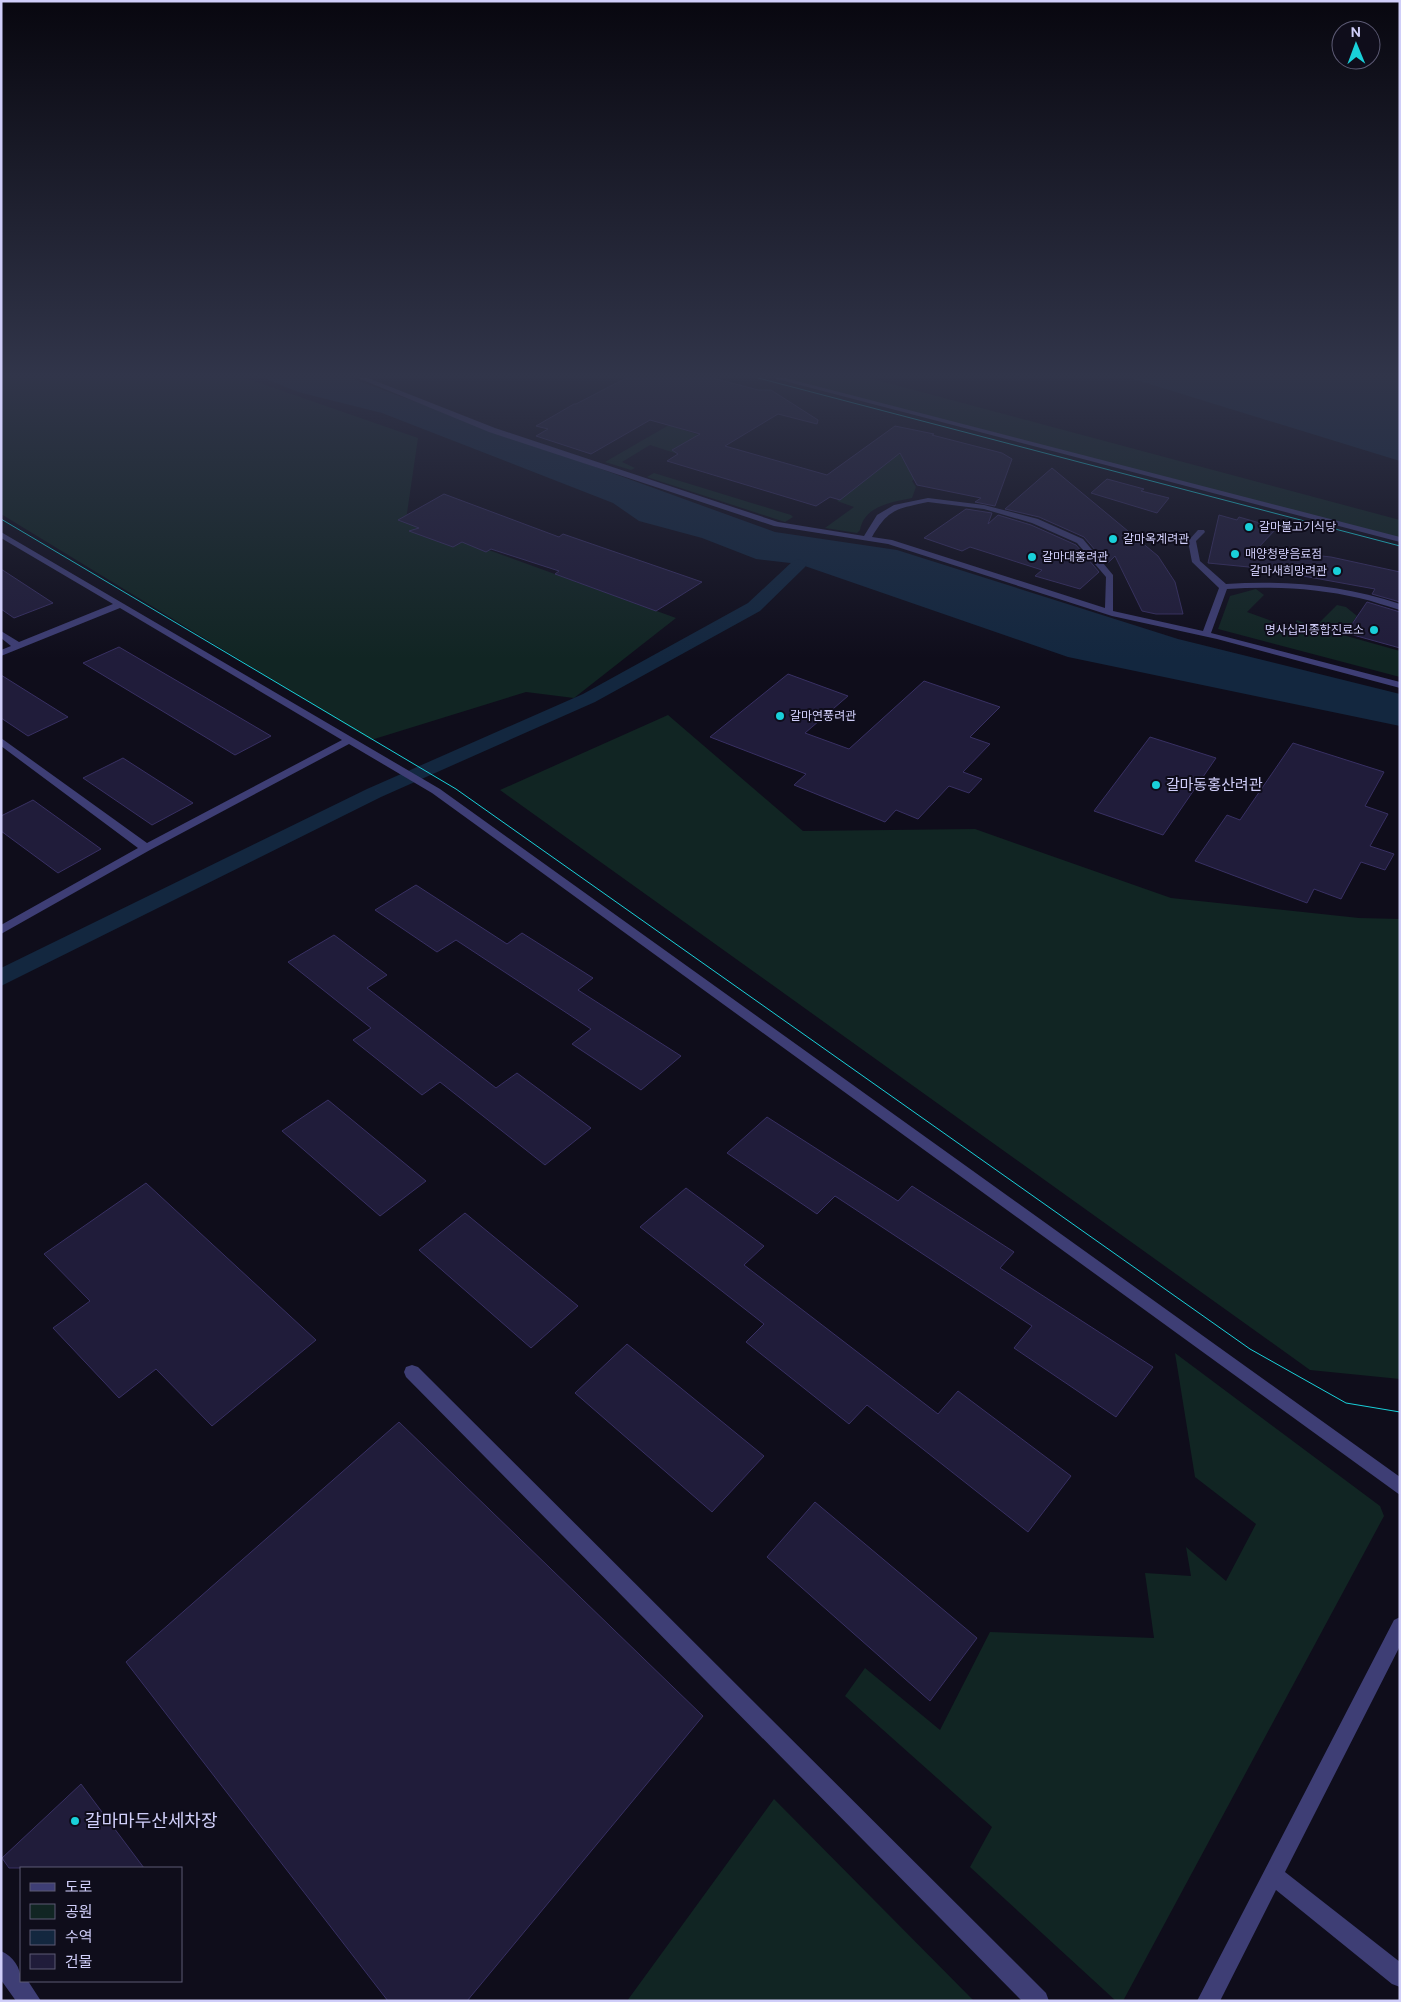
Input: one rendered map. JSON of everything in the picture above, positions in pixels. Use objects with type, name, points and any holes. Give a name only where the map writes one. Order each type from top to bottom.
[{"type":"street","points":[[618,471],[777,524],[889,542],[1109,612],[1206,634],[1400,685]]},
{"type":"street","points":[[1136,471],[1400,540]]},
{"type":"street","points":[[867,538],[880,517],[897,507],[928,500],[984,506],[1035,521],[1080,541],[1110,577],[1109,612]]},
{"type":"street","points":[[1201,532],[1192,541],[1196,562],[1224,587],[1252,584],[1290,585],[1332,591],[1400,607]]},
{"type":"street","points":[[1,534],[436,791],[1400,1487]]},
{"type":"street","points":[[1206,634],[1224,587]]},
{"type":"street","points":[[1,653],[121,604]]},
{"type":"street","points":[[1,634],[18,646]]},
{"type":"street","points":[[1,930],[146,848],[349,740]]},
{"type":"street","points":[[1,741],[146,848]]},
{"type":"street","points":[[412,1372],[1038,2001]]},
{"type":"street","points":[[1208,2001],[1400,1626]]},
{"type":"street","points":[[1273,1875],[1400,1976]]},
{"type":"street","points":[[1,1962],[30,2001]]},
{"type":"green space","points":[[1,471],[413,471],[406,520],[676,618],[574,698],[526,692],[371,740],[1,514]]},
{"type":"green space","points":[[875,471],[929,471],[912,481],[916,487],[912,498],[873,510],[867,515],[857,533],[825,528],[854,507],[837,501]]},
{"type":"green space","points":[[1136,471],[1218,471],[1400,520],[1400,540]]},
{"type":"green space","points":[[654,473],[793,517],[785,522],[647,477]]},
{"type":"green space","points":[[1256,589],[1264,595],[1247,612],[1291,628],[1297,620],[1315,627],[1337,605],[1346,607],[1357,616],[1343,635],[1400,651],[1400,677],[1218,629],[1230,596]]},
{"type":"green space","points":[[668,715],[803,831],[975,829],[1171,898],[1359,918],[1400,919],[1400,1379],[1310,1370],[500,790]]},
{"type":"green space","points":[[1175,1353],[1380,1506],[1384,1516],[1123,2001],[1116,2001],[970,1867],[992,1827],[845,1696],[865,1668],[940,1730],[990,1632],[1154,1638],[1145,1573],[1191,1576],[1186,1547],[1226,1581],[1256,1524],[1195,1477]]},
{"type":"green space","points":[[774,1799],[974,2001],[627,2001]]},
{"type":"water","points":[[532,471],[608,471],[775,532],[897,550],[1178,639],[1400,694],[1400,726],[1068,657],[799,564],[756,559],[702,538],[639,521],[613,503]]},
{"type":"building","points":[[702,471],[814,471],[827,475],[832,471],[876,471],[840,500],[830,497],[816,506]]},
{"type":"building","points":[[910,471],[1008,471],[995,506],[975,502],[981,498],[917,485]]},
{"type":"building","name":"갈마옥계려관","points":[[1048,471],[1056,471],[1158,556],[1175,582],[1183,614],[1156,614],[1142,611],[1115,556],[1107,564],[1084,537],[1039,517],[1005,509]]},
{"type":"building","points":[[1107,479],[1144,489],[1141,491],[1169,498],[1157,513],[1091,493]]},
{"type":"building","points":[[444,494],[559,537],[563,534],[702,582],[656,611],[555,574],[559,571],[491,549],[486,552],[462,542],[453,547],[409,531],[419,528],[398,520]]},
{"type":"building","name":"갈마대홍려관","points":[[966,509],[992,513],[988,524],[998,515],[1031,525],[1076,545],[1099,572],[1080,589],[1035,576],[1042,570],[970,547],[962,551],[924,538]]},
{"type":"building","name":"갈마새희망려관","points":[[1219,515],[1237,520],[1239,517],[1277,528],[1257,549],[1331,557],[1400,572],[1400,602],[1372,594],[1375,589],[1259,568],[1208,563]]},
{"type":"building","points":[[1,569],[53,603],[14,618],[1,609]]},
{"type":"building","name":"명사십리종합진료소","points":[[1367,602],[1400,612],[1400,648],[1346,633]]},
{"type":"building","points":[[119,647],[271,736],[235,755],[83,663]]},
{"type":"building","points":[[788,674],[848,696],[805,733],[849,749],[924,681],[1000,707],[970,737],[990,744],[963,772],[982,779],[969,793],[949,786],[918,819],[896,810],[885,822],[794,785],[806,774],[710,737]]},
{"type":"building","points":[[1,675],[68,717],[28,736],[1,718]]},
{"type":"building","name":"갈마동홍산려관","points":[[1150,737],[1216,758],[1163,835],[1094,811]]},
{"type":"building","points":[[1293,743],[1384,772],[1365,806],[1388,814],[1370,846],[1394,854],[1385,870],[1361,862],[1341,899],[1314,889],[1307,903],[1195,861],[1227,815],[1240,820]]},
{"type":"building","points":[[123,758],[193,803],[152,825],[83,778]]},
{"type":"building","points":[[33,800],[101,849],[58,873],[1,831],[1,816]]},
{"type":"building","points":[[416,885],[507,944],[522,933],[593,978],[578,990],[681,1056],[641,1090],[572,1044],[591,1029],[456,940],[437,952],[375,910]]},
{"type":"building","points":[[334,935],[387,975],[367,988],[496,1088],[517,1073],[591,1128],[545,1165],[440,1082],[422,1095],[353,1040],[371,1028],[288,962]]},
{"type":"building","points":[[328,1100],[426,1181],[380,1216],[282,1131]]},
{"type":"building","points":[[767,1117],[898,1201],[912,1186],[1014,1252],[1000,1268],[1153,1367],[1116,1417],[1014,1348],[1032,1326],[835,1196],[817,1214],[727,1153]]},
{"type":"building","points":[[146,1183],[316,1340],[212,1426],[156,1369],[119,1398],[53,1328],[90,1301],[44,1254]]},
{"type":"building","points":[[686,1188],[764,1246],[744,1265],[938,1414],[958,1391],[1071,1476],[1028,1532],[867,1405],[849,1424],[746,1342],[764,1324],[640,1227]]},
{"type":"building","points":[[465,1213],[578,1306],[531,1348],[419,1250]]},
{"type":"building","points":[[627,1344],[764,1456],[712,1512],[575,1393]]},
{"type":"building","points":[[399,1422],[703,1716],[467,2001],[388,2001],[126,1662]]},
{"type":"building","points":[[815,1502],[977,1638],[930,1701],[767,1557]]},
{"type":"building","name":"갈마마두산세차장","points":[[81,1784],[143,1867],[9,1868],[2,1858]]},
{"type":"waterway","points":[[1,978],[374,793],[589,698],[754,607],[799,564]]},
{"type":"tram line","points":[[1115,471],[1400,546]]},
{"type":"tram line","points":[[1,519],[456,789],[1250,1349],[1346,1403],[1400,1412]]},
{"type":"place","name":"갈마불고기식당","points":[[1249,527]]},
{"type":"place","name":"갈마옥계려관","points":[[1113,539]]},
{"type":"place","name":"매양청량음료점","points":[[1235,554]]},
{"type":"place","name":"갈마대홍려관","points":[[1032,557]]},
{"type":"place","name":"갈마새희망려관","points":[[1337,571]]},
{"type":"place","name":"명사십리종합진료소","points":[[1374,630]]},
{"type":"place","name":"갈마연풍려관","points":[[780,716]]},
{"type":"place","name":"갈마동홍산려관","points":[[1156,785]]},
{"type":"place","name":"갈마마두산세차장","points":[[75,1821]]}]
